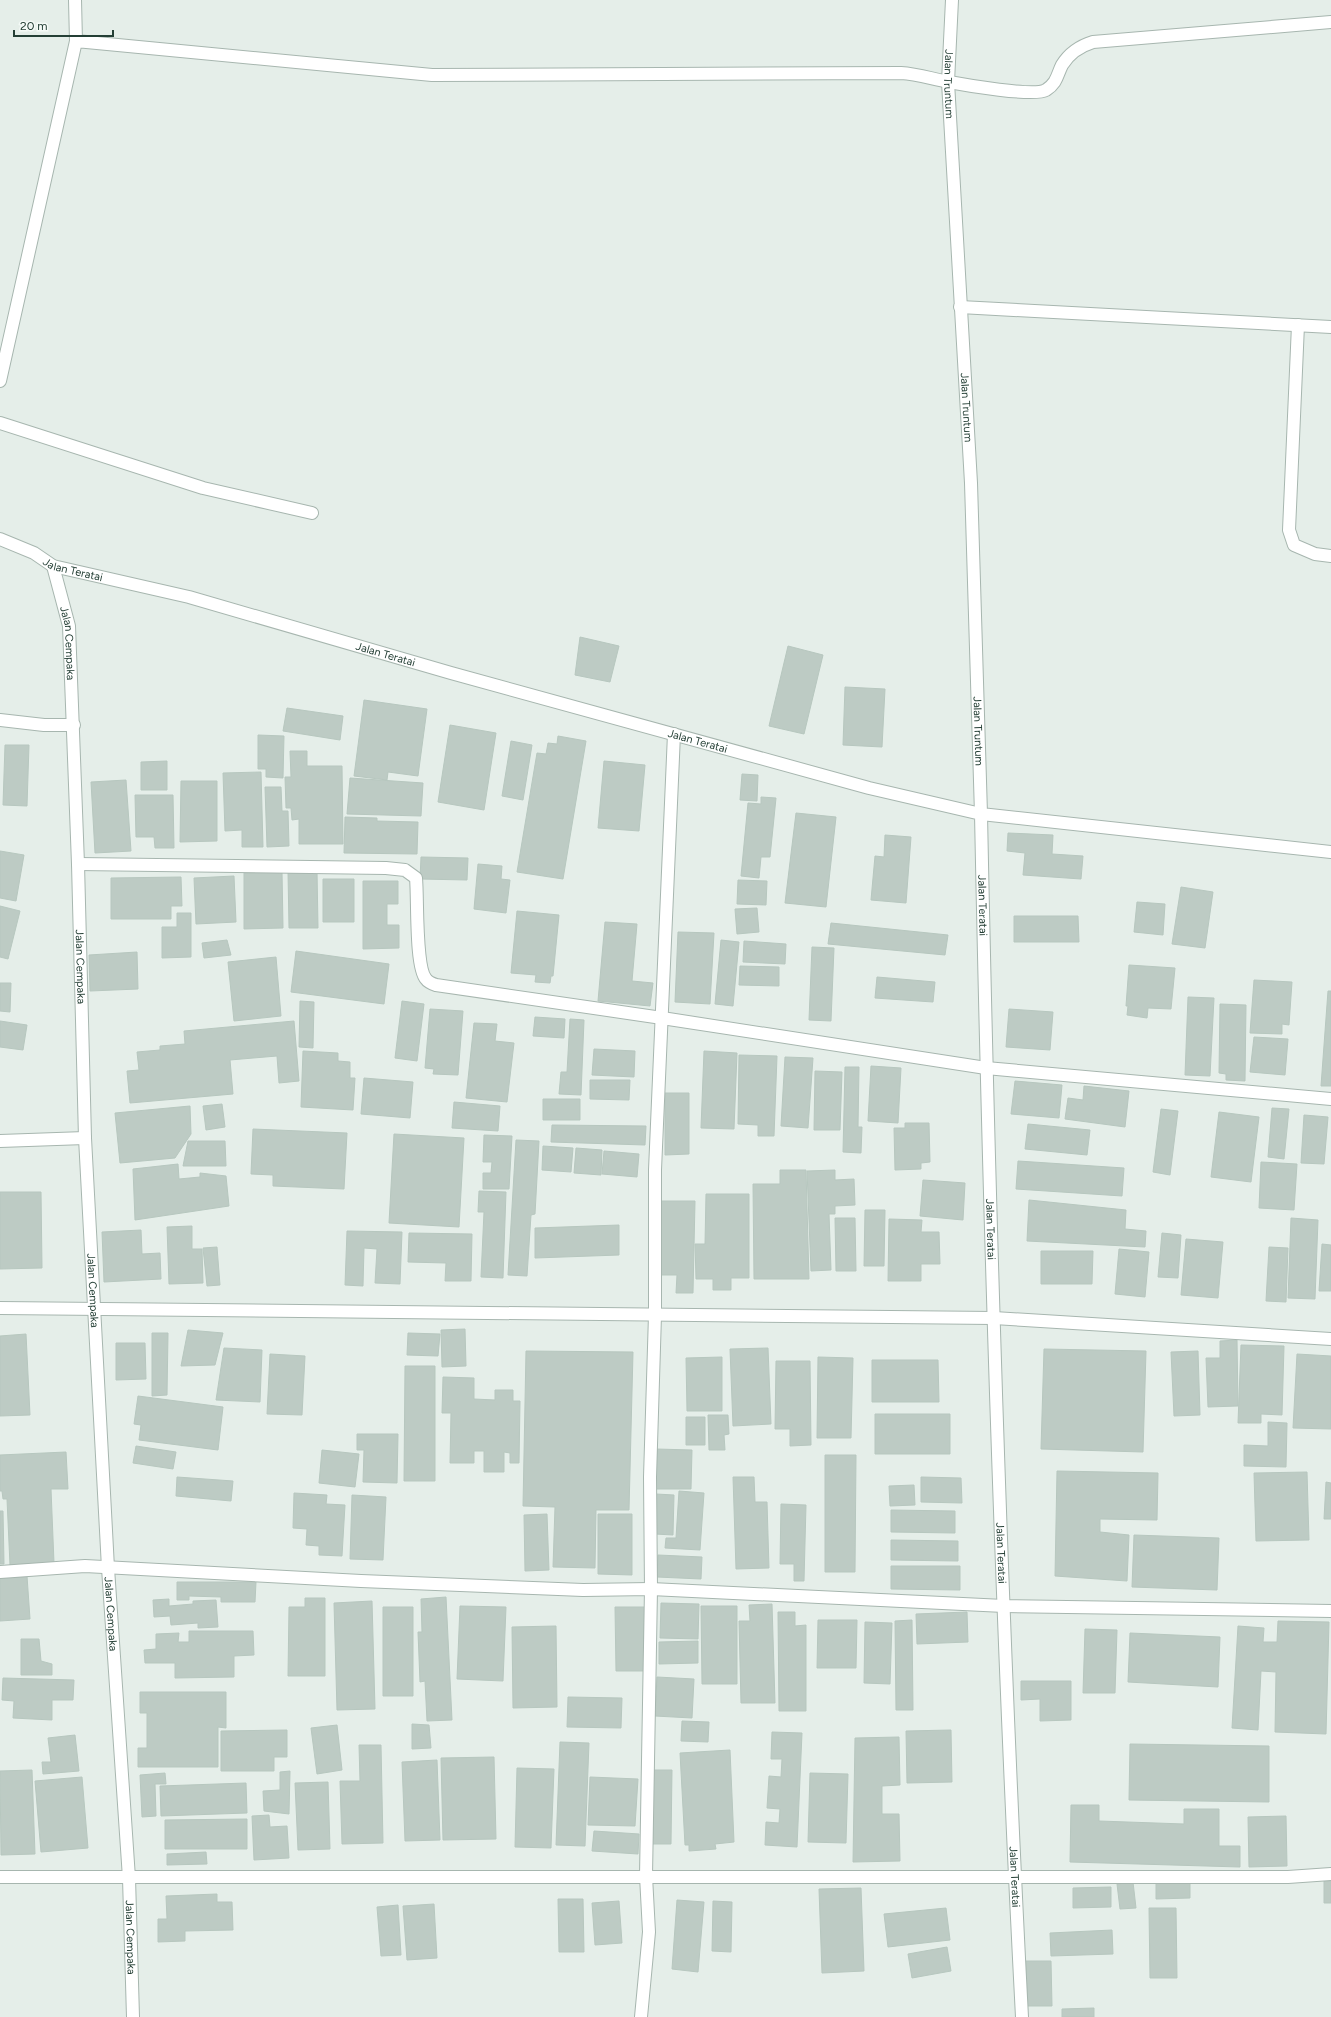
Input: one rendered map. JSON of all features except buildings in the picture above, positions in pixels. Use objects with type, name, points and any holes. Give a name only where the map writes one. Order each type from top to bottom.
[{"type":"street","points":[[0,381],[76,41],[75,0]]},
{"type":"street","name":"Jalan Truntum","points":[[952,0],[948,82],[971,483],[980,814]]},
{"type":"street","points":[[76,41],[432,75],[901,73],[916,74],[948,82],[1031,93],[1045,91],[1056,82],[1062,65],[1071,53],[1081,46],[1093,42],[1331,22]]},
{"type":"street","points":[[960,307],[1298,324],[1331,327]]},
{"type":"street","points":[[1298,324],[1289,530],[1294,545],[1314,554],[1331,556]]},
{"type":"street","points":[[0,423],[203,488],[312,513]]},
{"type":"street","name":"Jalan Teratai","points":[[0,539],[34,553],[53,566],[189,597],[444,671],[869,788],[980,814],[986,1068],[1004,1606],[1022,2017]]},
{"type":"street","name":"Jalan Cempaka","points":[[53,566],[69,626],[74,725],[85,1138],[108,1568],[129,1878],[133,2017]]},
{"type":"street","points":[[0,720],[23,724],[74,725]]},
{"type":"street","points":[[641,2017],[649,1932],[646,1876],[651,1589],[650,1477],[655,1315],[655,1170],[674,734]]},
{"type":"street","points":[[980,814],[1331,852]]},
{"type":"street","points":[[78,864],[386,868],[405,870],[416,878],[422,973],[426,980],[436,986],[662,1018],[986,1068],[1331,1099]]},
{"type":"street","points":[[0,1141],[56,1141],[85,1138]]},
{"type":"street","points":[[0,1308],[994,1318],[1331,1339]]},
{"type":"street","points":[[0,1572],[85,1566],[559,1589],[651,1589],[1004,1606],[1331,1611]]},
{"type":"street","points":[[0,1877],[1281,1877],[1331,1874]]}]
